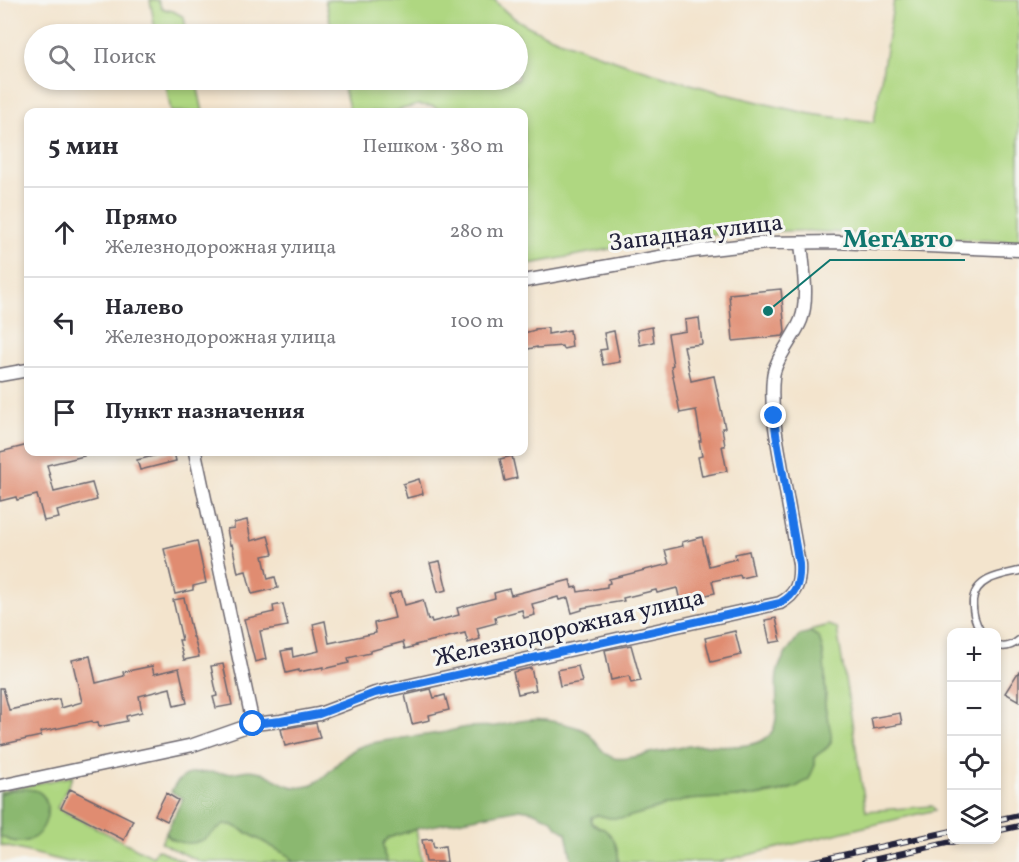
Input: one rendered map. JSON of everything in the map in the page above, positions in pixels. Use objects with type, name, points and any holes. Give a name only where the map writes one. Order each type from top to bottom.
[{"type":"street","name":"Западная улица","points":[[528,280],[693,251],[766,243],[836,242],[1019,250]]},
{"type":"street","name":"Железнодорожная улица","points":[[0,786],[193,745],[253,724],[319,714],[375,693],[780,603],[788,598],[795,592],[798,584],[799,564],[776,434],[773,382],[776,365],[802,317],[805,296],[801,243]]},
{"type":"street","points":[[0,375],[24,371]]},
{"type":"street","points":[[196,456],[253,724]]},
{"type":"lane","points":[[978,628],[973,612],[974,592],[979,585],[997,576],[1019,571]]},
{"type":"lane","points":[[1001,647],[1019,640]]},
{"type":"green space","points":[[150,0],[158,0],[162,9],[173,11],[184,17],[185,24],[154,24]]},
{"type":"green space","points":[[325,0],[495,0],[502,9],[524,24],[331,24]]},
{"type":"green space","points":[[894,0],[1019,0],[1019,242],[808,231],[759,231],[621,247],[528,264],[528,108],[436,108],[418,105],[406,108],[349,108],[344,90],[528,90],[528,26],[575,46],[640,69],[722,93],[814,114],[874,122]]},
{"type":"green space","points":[[167,90],[198,90],[202,108],[170,108]]},
{"type":"green space","points":[[829,625],[837,628],[866,811],[932,806],[935,810],[719,862],[618,862],[614,840],[605,830],[591,823],[591,817],[598,815],[628,816],[692,799],[765,795],[793,788],[802,781],[815,765],[814,757],[831,743],[825,704],[823,651],[819,637],[810,632]]},
{"type":"green space","points":[[810,632],[819,637],[823,654],[825,709],[831,741],[815,757],[815,765],[809,779],[796,787],[778,792],[754,796],[686,800],[625,818],[598,815],[591,817],[591,823],[605,830],[614,840],[618,862],[572,862],[566,833],[552,820],[532,811],[520,809],[416,829],[388,838],[383,843],[387,862],[293,862],[289,856],[233,825],[224,824],[204,839],[192,843],[175,840],[166,833],[183,798],[171,792],[176,783],[189,774],[252,770],[292,787],[303,787],[318,781],[350,752],[362,746],[468,727],[495,726],[532,720],[561,723],[588,733],[606,754],[618,759],[693,746],[742,746],[758,742],[771,733],[774,726],[777,708],[776,681],[781,663],[800,635]]},
{"type":"green space","points":[[73,776],[57,808],[153,857],[157,849],[185,862],[68,862],[0,845],[0,791]]},
{"type":"green space","points":[[11,790],[33,790],[45,798],[47,818],[43,828],[27,841],[15,841],[0,836],[0,794]]},
{"type":"green space","points":[[224,824],[233,825],[289,856],[293,862],[201,862],[161,843],[166,833],[170,839],[217,829]]},
{"type":"green space","points":[[416,829],[422,862],[387,862],[383,843],[388,838]]},
{"type":"building","points":[[781,289],[785,332],[783,336],[733,341],[729,294]]},
{"type":"building","points":[[699,318],[702,344],[684,346],[691,381],[714,376],[725,428],[722,428],[725,446],[722,446],[727,471],[702,476],[698,457],[702,456],[696,410],[680,413],[671,366],[673,365],[668,334],[686,331],[685,320]]},
{"type":"building","points":[[652,327],[654,342],[640,345],[637,330]]},
{"type":"building","points":[[548,328],[548,334],[570,330],[572,347],[528,349],[528,332]]},
{"type":"building","points":[[614,331],[620,362],[603,365],[600,350],[607,349],[604,333]]},
{"type":"building","points":[[24,446],[24,456],[84,456],[47,465],[54,492],[92,483],[97,500],[57,511],[59,518],[44,521],[37,495],[0,501],[0,452]]},
{"type":"building","points":[[153,456],[175,456],[176,461],[140,470],[137,460]]},
{"type":"building","points":[[512,456],[517,478],[505,481],[500,459]]},
{"type":"building","points":[[419,479],[423,494],[407,498],[403,484]]},
{"type":"building","points":[[247,520],[251,541],[268,536],[273,554],[263,556],[268,579],[275,577],[278,588],[252,594],[246,571],[238,573],[227,529],[234,528],[234,523]]},
{"type":"building","points":[[702,537],[709,566],[736,559],[735,554],[749,551],[754,575],[741,578],[740,575],[712,581],[715,593],[680,601],[677,588],[657,593],[656,590],[623,598],[624,601],[582,608],[572,613],[568,598],[559,600],[558,597],[532,604],[535,615],[524,618],[522,610],[495,617],[496,623],[477,628],[480,639],[468,643],[465,633],[405,649],[403,642],[348,658],[349,663],[323,669],[323,667],[286,673],[281,651],[292,649],[293,657],[319,651],[313,624],[325,621],[329,643],[376,633],[374,623],[395,618],[389,595],[401,591],[405,605],[423,600],[428,620],[431,619],[432,622],[459,615],[457,608],[495,598],[494,593],[509,589],[511,595],[570,580],[572,588],[577,587],[578,592],[607,587],[610,583],[609,579],[669,564],[665,550],[683,546],[682,542]]},
{"type":"building","points":[[197,541],[206,583],[193,586],[193,590],[175,594],[164,549]]},
{"type":"building","points":[[440,561],[447,590],[438,592],[430,563]]},
{"type":"building","points":[[184,598],[199,657],[184,660],[173,600]]},
{"type":"building","points":[[283,604],[288,626],[260,631],[266,659],[255,662],[244,619],[274,612],[273,606]]},
{"type":"building","points":[[776,618],[781,641],[770,643],[765,620]]},
{"type":"building","points":[[735,631],[741,655],[711,662],[705,638]]},
{"type":"building","points":[[631,645],[641,681],[631,683],[629,676],[611,680],[605,650]]},
{"type":"building","points":[[90,656],[96,683],[124,676],[123,672],[152,666],[154,674],[179,668],[187,703],[174,706],[170,688],[139,696],[142,712],[126,716],[127,721],[99,727],[98,722],[93,723],[92,721],[40,732],[41,736],[0,745],[0,688],[3,688],[9,710],[59,699],[61,708],[82,702],[72,660]]},
{"type":"building","points":[[223,664],[232,705],[216,708],[213,697],[217,696],[211,666]]},
{"type":"building","points":[[578,666],[582,682],[560,686],[557,670]]},
{"type":"building","points":[[531,668],[536,690],[518,694],[513,672]]},
{"type":"building","points":[[1019,671],[1019,701],[1005,693]]},
{"type":"building","points":[[431,689],[434,698],[445,695],[449,710],[429,715],[430,720],[412,724],[405,695]]},
{"type":"building","points":[[900,713],[902,724],[873,729],[871,718]]},
{"type":"building","points":[[316,723],[320,738],[285,746],[281,729]]},
{"type":"building","points":[[70,789],[133,820],[124,840],[61,808]]},
{"type":"building","points":[[166,793],[178,800],[167,821],[155,815]]},
{"type":"building","points":[[432,839],[434,848],[445,846],[447,862],[426,862],[422,840]]},
{"type":"railway","points":[[1001,819],[1019,815]]},
{"type":"railway","points":[[1001,830],[1019,826]]},
{"type":"railway","points":[[811,862],[947,832]]},
{"type":"railway","points":[[864,862],[947,843]]},
{"type":"place","name":"МегАвто","points":[[768,311]]},
{"type":"route","points":[[253,724],[319,714],[375,693],[784,601],[795,592],[800,576],[774,416]]}]
